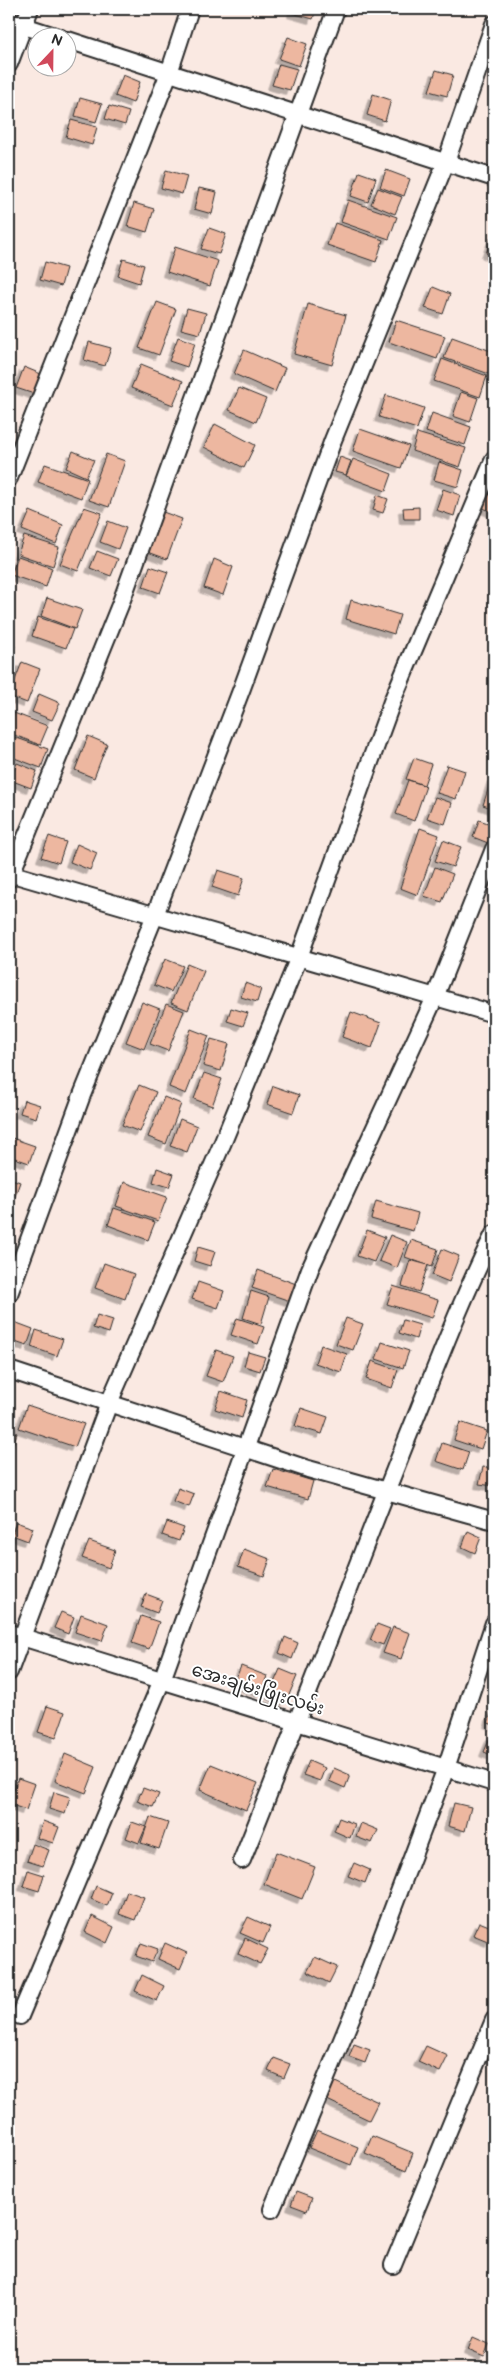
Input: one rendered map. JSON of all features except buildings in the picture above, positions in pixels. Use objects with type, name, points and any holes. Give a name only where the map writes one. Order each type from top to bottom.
[{"type":"street","points":[[9,64],[16,23],[30,9]]},
{"type":"street","points":[[9,478],[169,73],[190,9]]},
{"type":"street","points":[[336,9],[120,605],[10,875],[155,915],[494,1014]]},
{"type":"street","points":[[16,23],[31,28]]},
{"type":"street","points":[[9,1294],[82,1095],[155,915],[333,440],[446,162],[494,24]]},
{"type":"street","points":[[78,43],[494,178]]},
{"type":"street","points":[[9,1672],[15,1635],[109,1403],[223,1142],[298,957],[394,699],[494,460]]},
{"type":"street","points":[[20,2016],[162,1680],[310,1269],[436,997],[494,849]]},
{"type":"street","points":[[242,1860],[299,1722],[386,1492],[468,1286],[494,1234]]},
{"type":"street","points":[[9,1370],[308,1470],[494,1521]]},
{"type":"street","points":[[272,2209],[354,2012],[446,1768],[494,1623]]},
{"type":"street","name":"အေးချမ်းဖြိုးလမ်း","points":[[15,1635],[494,1783]]},
{"type":"street","points":[[394,2265],[494,2020]]}]
